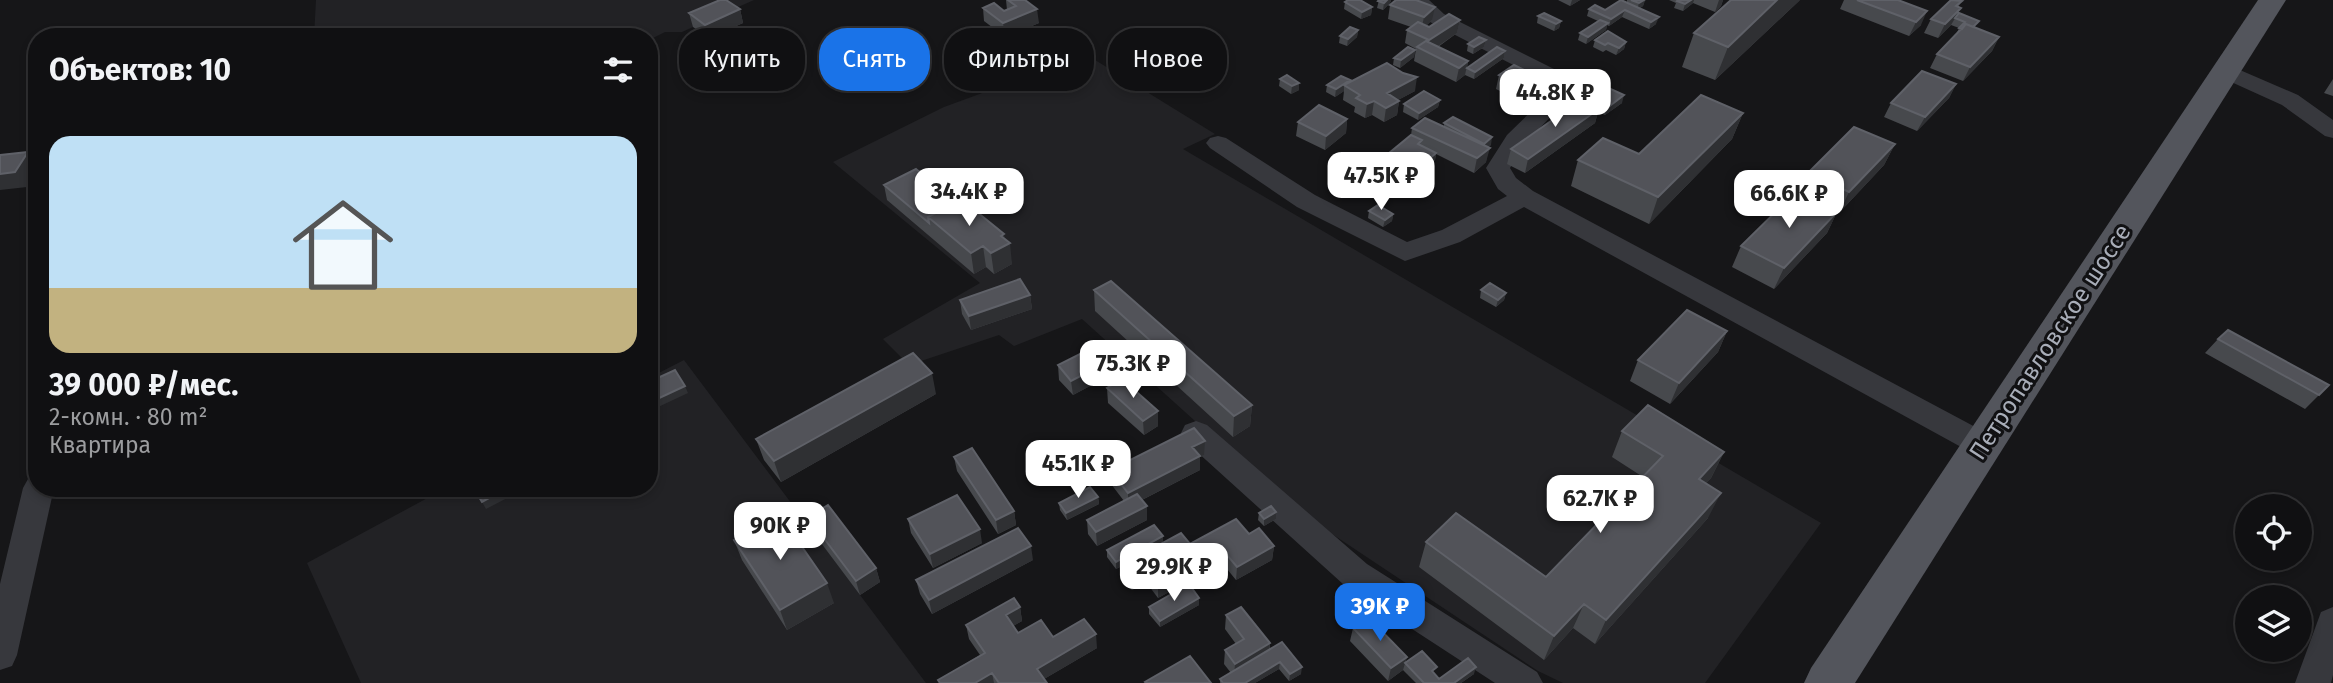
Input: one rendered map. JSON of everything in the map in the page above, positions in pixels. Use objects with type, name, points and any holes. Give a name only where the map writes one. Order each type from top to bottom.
[{"type":"main road","name":"Петропавловское шоссе","points":[[1828,683],[2272,0]]},
{"type":"street","points":[[1416,0],[1437,18],[1570,86],[1515,140],[1498,168],[1507,183],[1524,197],[1983,445]]},
{"type":"street","points":[[2226,71],[2290,100],[2333,131]]},
{"type":"street","points":[[1219,144],[1306,201],[1405,252],[1451,236],[1524,197]]},
{"type":"street","points":[[1196,433],[1355,574],[1525,683]]},
{"type":"street","points":[[0,655],[37,497]]},
{"type":"street","points":[[2313,683],[2333,622]]},
{"type":"shaded area","points":[[316,0],[754,0],[691,28],[679,28],[679,32],[665,32],[658,36],[658,28],[314,28]]},
{"type":"shaded area","points":[[1094,59],[1108,68],[1108,91],[1145,91],[1215,134],[1183,149],[1821,523],[1705,683],[1563,683],[1538,671],[1287,504],[1082,319],[1014,346],[999,335],[909,365],[883,339],[980,283],[833,162],[944,107],[988,91],[1094,91]]},
{"type":"shaded area","points":[[684,360],[926,683],[361,683],[307,563],[429,497],[658,497],[658,373]]},
{"type":"building","points":[[726,0],[740,9],[705,25],[689,13]]},
{"type":"building","points":[[1008,0],[1025,0],[1037,9],[1003,23],[983,8],[994,3],[1004,11],[1016,6]]},
{"type":"building","points":[[1360,0],[1372,7],[1362,12],[1345,2]]},
{"type":"building","points":[[1396,0],[1416,0],[1435,7],[1424,17],[1390,5]]},
{"type":"building","points":[[1621,0],[1659,17],[1651,22],[1625,10],[1611,19],[1589,9],[1595,5],[1605,10]]},
{"type":"building","points":[[1678,0],[1691,0],[1685,4]]},
{"type":"building","points":[[1731,0],[1777,0],[1728,47],[1694,33]]},
{"type":"building","points":[[1857,0],[1898,0],[1927,11],[1916,22]]},
{"type":"building","points":[[1951,0],[1962,1],[1956,6],[1961,8],[1945,24],[1931,19]]},
{"type":"building","points":[[1544,13],[1561,21],[1556,24],[1538,16]]},
{"type":"building","points":[[1959,13],[1979,21],[1973,27],[1966,24],[1962,29],[1959,28],[1965,22],[1955,18]]},
{"type":"building","points":[[1449,14],[1460,20],[1429,40],[1407,30],[1418,22],[1429,27]]},
{"type":"building","points":[[1600,20],[1608,23],[1588,37],[1580,33]]},
{"type":"building","points":[[1966,24],[1999,37],[1970,67],[1937,54]]},
{"type":"building","points":[[1350,27],[1358,30],[1348,39],[1340,36]]},
{"type":"building","points":[[1608,31],[1626,42],[1619,48],[1595,40]]},
{"type":"building","points":[[1479,37],[1486,40],[1474,47],[1468,44]]},
{"type":"building","points":[[1426,41],[1468,61],[1459,68],[1417,47]]},
{"type":"building","points":[[1408,47],[1415,50],[1401,60],[1394,58]]},
{"type":"building","points":[[1497,47],[1505,51],[1475,72],[1467,68]]},
{"type":"building","points":[[1387,63],[1403,73],[1417,77],[1387,93],[1399,101],[1386,108],[1374,101],[1367,104],[1356,98],[1360,95],[1344,85]]},
{"type":"building","points":[[1514,65],[1543,79],[1529,89],[1499,75]]},
{"type":"building","points":[[1922,71],[1956,84],[1925,117],[1891,103]]},
{"type":"building","points":[[1287,75],[1299,83],[1292,86],[1280,79]]},
{"type":"building","points":[[1341,76],[1350,80],[1336,89],[1327,85]]},
{"type":"building","points":[[1606,87],[1624,95],[1607,108],[1590,99]]},
{"type":"building","points":[[1424,91],[1440,100],[1419,113],[1404,104]]},
{"type":"building","points":[[1701,95],[1743,113],[1658,197],[1578,160],[1603,138],[1639,154]]},
{"type":"building","points":[[1581,100],[1599,109],[1528,159],[1511,149]]},
{"type":"building","points":[[1319,105],[1347,119],[1326,136],[1298,122]]},
{"type":"building","points":[[1453,117],[1492,137],[1484,144],[1444,123]]},
{"type":"building","points":[[1425,118],[1490,148],[1477,158],[1412,128]]},
{"type":"building","points":[[1854,127],[1895,144],[1849,192],[1808,173]]},
{"type":"building","points":[[1411,135],[1422,140],[1418,144],[1436,153],[1421,166],[1388,154]]},
{"type":"building","points":[[28,152],[15,172],[0,174],[0,155]]},
{"type":"building","points":[[916,169],[957,202],[928,217],[929,223],[884,185]]},
{"type":"building","points":[[1796,192],[1837,212],[1784,268],[1741,246]]},
{"type":"building","points":[[961,199],[1004,234],[1001,236],[1010,243],[991,253],[983,246],[971,253],[928,217]]},
{"type":"building","points":[[1378,205],[1393,214],[1385,220],[1369,211]]},
{"type":"building","points":[[1020,279],[1030,295],[969,316],[960,300]]},
{"type":"building","points":[[1111,281],[1252,405],[1234,416],[1094,290]]},
{"type":"building","points":[[1490,283],[1506,293],[1498,300],[1481,290]]},
{"type":"building","points":[[1687,310],[1727,331],[1679,383],[1638,360]]},
{"type":"building","points":[[2228,330],[2329,385],[2319,395],[2218,339]]},
{"type":"building","points":[[1090,349],[1104,364],[1071,381],[1058,365]]},
{"type":"building","points":[[913,353],[932,373],[774,461],[756,439]]},
{"type":"building","points":[[675,370],[685,386],[658,399],[658,378]]},
{"type":"building","points":[[1122,379],[1158,411],[1143,421],[1107,388]]},
{"type":"building","points":[[1648,405],[1724,452],[1699,479],[1721,493],[1606,620],[1584,604],[1554,636],[1426,542],[1456,513],[1546,577],[1663,456],[1622,431]]},
{"type":"building","points":[[1194,428],[1205,441],[1192,447],[1200,456],[1128,493],[1110,470]]},
{"type":"building","points":[[972,448],[1014,511],[996,520],[954,457]]},
{"type":"building","points":[[1090,487],[1098,497],[1066,513],[1059,503]]},
{"type":"building","points":[[1137,494],[1147,506],[1096,532],[1087,520]]},
{"type":"building","points":[[957,495],[980,529],[930,554],[908,519]]},
{"type":"building","points":[[479,497],[491,497],[482,502]]},
{"type":"building","points":[[828,505],[876,568],[856,581],[808,517]]},
{"type":"building","points":[[1271,506],[1276,512],[1264,519],[1259,513]]},
{"type":"building","points":[[780,515],[827,583],[780,610],[734,540]]},
{"type":"building","points":[[1236,519],[1249,534],[1259,528],[1274,546],[1237,567],[1222,549],[1158,584],[1146,569],[1132,577],[1122,565],[1181,533],[1190,544]]},
{"type":"building","points":[[1154,525],[1163,536],[1116,562],[1107,550]]},
{"type":"building","points":[[1018,528],[1031,546],[929,600],[916,580]]},
{"type":"building","points":[[1189,584],[1199,598],[1160,621],[1149,607]]},
{"type":"building","points":[[1014,598],[1020,607],[1006,615],[1018,633],[1041,620],[1053,637],[1084,619],[1096,634],[1037,669],[1047,683],[999,683],[992,673],[975,683],[940,683],[938,680],[985,653],[966,625]]},
{"type":"building","points":[[1241,607],[1270,643],[1235,664],[1225,650],[1244,639],[1226,615]]},
{"type":"building","points":[[1368,617],[1407,657],[1391,668],[1353,628]]},
{"type":"building","points":[[1282,642],[1302,667],[1290,674],[1280,662],[1245,683],[1223,683],[1220,679]]},
{"type":"building","points":[[1422,651],[1437,667],[1432,671],[1439,679],[1468,658],[1476,667],[1454,683],[1424,683],[1405,663]]},
{"type":"building","points":[[1190,656],[1211,683],[1145,682]]}]
